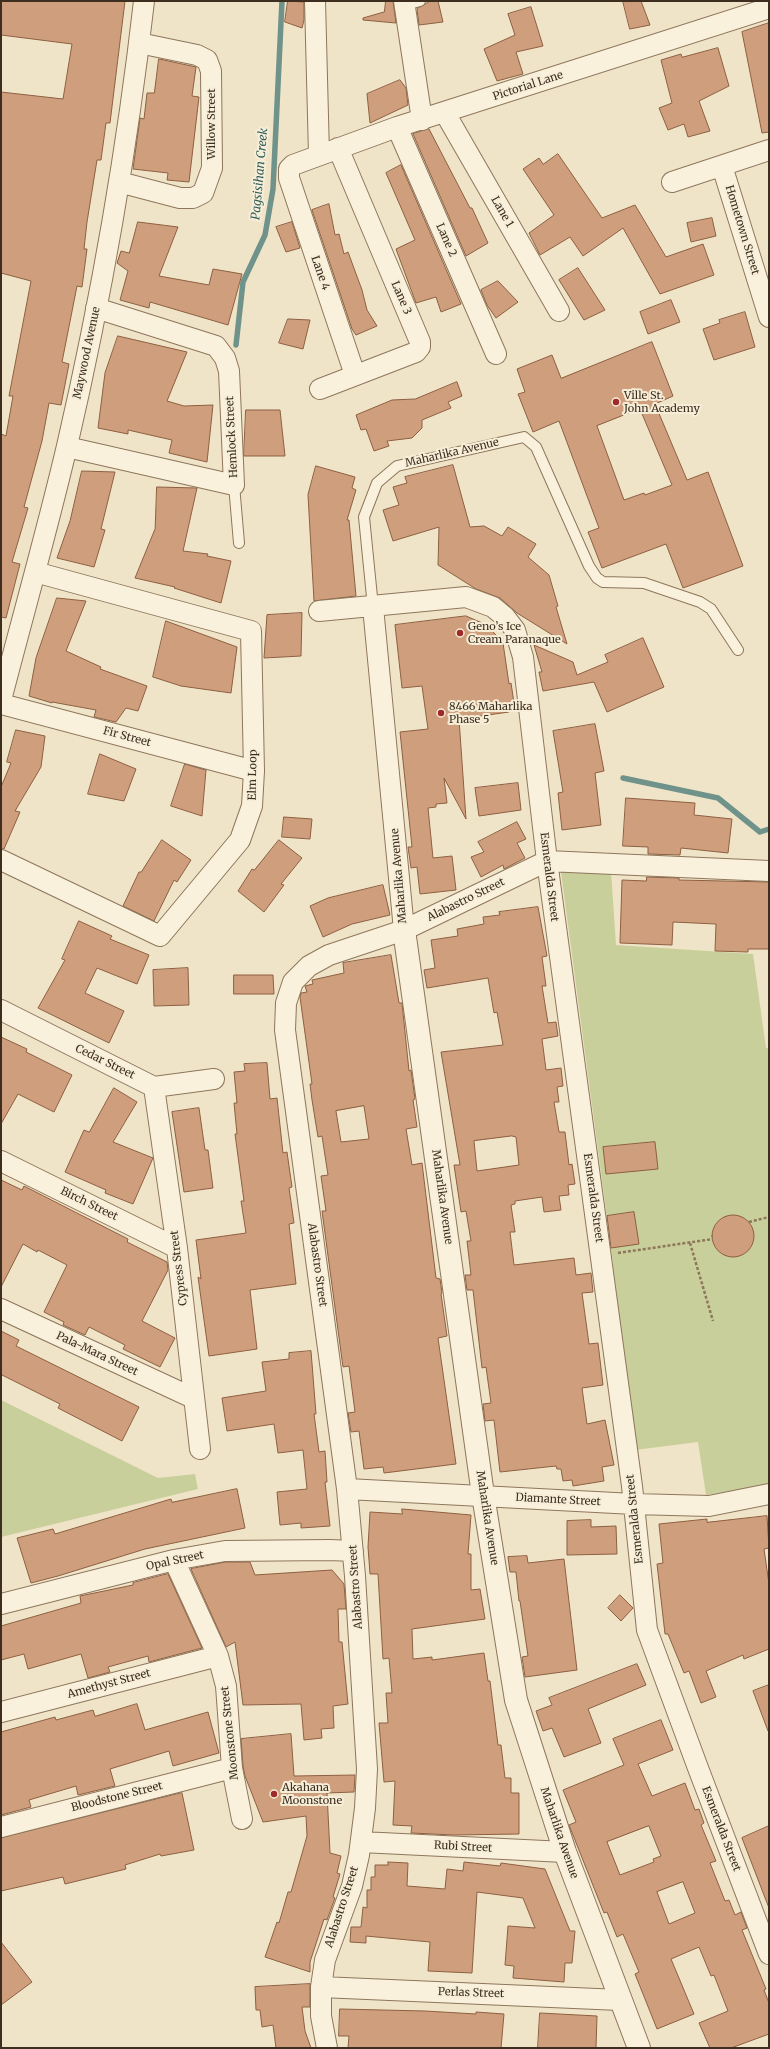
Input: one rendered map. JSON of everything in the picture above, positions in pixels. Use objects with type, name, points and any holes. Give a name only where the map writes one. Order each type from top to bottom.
[{"type":"street","name":"Maywood Avenue","points":[[1,700],[67,447],[96,308],[120,182],[144,1]]},
{"type":"street","points":[[315,1],[318,155]]},
{"type":"street","points":[[410,2],[422,120]]},
{"type":"street","name":"Pictorial Lane","points":[[289,170],[293,165],[318,155],[397,127],[445,113],[769,8]]},
{"type":"street","name":"Willow Street","points":[[120,182],[180,198],[193,198],[204,193],[212,168],[211,71],[207,60],[197,54],[139,43]]},
{"type":"street","name":"Lane 1","points":[[445,113],[559,311]]},
{"type":"street","name":"Lane 2","points":[[397,127],[496,354]]},
{"type":"street","name":"Lane 3","points":[[320,389],[416,352],[420,347],[420,342],[338,148]]},
{"type":"street","points":[[672,182],[769,150]]},
{"type":"street","name":"Hometown Street","points":[[722,166],[769,317]]},
{"type":"street","name":"Lane 4","points":[[289,170],[288,178],[355,375]]},
{"type":"street","name":"Hemlock Street","points":[[67,447],[234,485],[229,371],[225,358],[216,346],[96,308]]},
{"type":"street","name":"Elm Loop","points":[[1,860],[160,936],[240,840],[252,806],[254,771],[251,631],[35,572]]},
{"type":"street","name":"Esmeralda Street","points":[[319,611],[466,597],[492,607],[505,617],[515,630],[523,657],[547,861],[634,1504],[648,1630],[698,1768],[769,1954]]},
{"type":"street","name":"Maharlika Avenue","points":[[373,607],[404,930],[483,1495],[516,1700],[565,1852],[639,2048]]},
{"type":"street","name":"Fir Street","points":[[1,704],[254,771]]},
{"type":"street","name":"Alabastro Street","points":[[327,2048],[321,2016],[321,1987],[325,1960],[352,1886],[361,1842],[367,1769],[353,1551],[347,1489],[285,1030],[286,1003],[293,982],[309,966],[329,955],[404,930],[547,861],[769,871]]},
{"type":"street","name":"Cedar Street","points":[[1,1010],[154,1086]]},
{"type":"street","points":[[154,1086],[214,1079]]},
{"type":"street","name":"Cypress Street","points":[[154,1086],[177,1248],[200,1449]]},
{"type":"street","name":"Birch Street","points":[[1,1161],[177,1248]]},
{"type":"street","name":"Pala-Mara Street","points":[[1,1309],[194,1398]]},
{"type":"street","name":"Diamante Street","points":[[347,1489],[634,1504],[709,1506],[769,1494]]},
{"type":"street","name":"Opal Street","points":[[1,1604],[174,1560],[225,1551],[353,1551]]},
{"type":"street","name":"Moonstone Street","points":[[174,1560],[218,1656],[226,1686],[232,1768],[242,1819]]},
{"type":"street","name":"Amethyst Street","points":[[1,1712],[218,1656]]},
{"type":"street","name":"Bloodstone Street","points":[[1,1826],[232,1768]]},
{"type":"street","name":"Rubi Street","points":[[361,1842],[565,1852]]},
{"type":"street","name":"Perlas Street","points":[[321,1987],[620,2000]]},
{"type":"lane","name":"Maharlika Avenue","points":[[373,607],[364,517],[377,483],[397,466],[524,437],[536,447],[589,566],[597,578],[609,583],[621,581],[644,583],[700,602],[711,610],[738,650]]},
{"type":"lane","points":[[234,485],[239,543]]},
{"type":"path","points":[[749,1222],[769,1217]]},
{"type":"path","points":[[601,1256],[713,1239]]},
{"type":"path","points":[[690,1243],[713,1321]]},
{"type":"green space","points":[[611,871],[616,945],[753,954],[766,1048],[769,1048],[769,1485],[706,1495],[698,1442],[635,1450],[611,1248],[561,872]]},
{"type":"green space","points":[[1,1400],[158,1478],[195,1474],[198,1489],[1,1537]]},
{"type":"building","points":[[1,1],[125,1],[110,123],[106,123],[101,160],[97,160],[87,222],[84,249],[87,249],[82,287],[77,286],[62,362],[69,364],[61,405],[49,403],[42,441],[24,507],[28,508],[12,562],[20,564],[6,618],[1,617],[1,434],[6,436],[13,396],[9,396],[31,281],[1,273],[1,92],[63,99],[72,44],[1,35]]},
{"type":"building","points":[[288,1],[304,2],[304,20],[302,28],[285,22]]},
{"type":"building","points":[[386,1],[393,1],[396,23],[363,20],[363,18],[384,12]]},
{"type":"building","points":[[431,1],[438,1],[443,22],[419,25],[417,9]]},
{"type":"building","points":[[623,1],[641,1],[650,25],[630,29]]},
{"type":"building","points":[[531,7],[543,46],[516,52],[523,74],[497,81],[484,49],[515,35],[508,14]]},
{"type":"building","points":[[769,23],[769,132],[762,133],[742,32]]},
{"type":"building","points":[[718,48],[729,86],[699,101],[710,131],[688,137],[684,124],[668,130],[659,108],[672,103],[661,60],[681,54],[682,57]]},
{"type":"building","points":[[159,59],[196,67],[192,96],[199,97],[189,182],[167,180],[168,173],[133,169],[140,118],[144,119],[147,93],[154,93]]},
{"type":"building","points":[[400,80],[406,88],[408,105],[370,123],[367,94]]},
{"type":"building","points":[[429,129],[470,208],[472,208],[488,243],[466,256],[413,134]]},
{"type":"building","points":[[558,154],[602,218],[635,205],[666,257],[703,244],[714,275],[660,294],[623,228],[583,256],[570,237],[540,255],[529,233],[554,215],[523,169],[539,158],[543,164]]},
{"type":"building","points":[[401,165],[461,304],[441,312],[436,297],[416,303],[396,249],[415,240],[386,173]]},
{"type":"building","points":[[329,204],[335,235],[339,234],[344,254],[348,252],[362,290],[367,310],[377,326],[356,335],[352,329],[312,210]]},
{"type":"building","points":[[712,218],[716,236],[691,242],[687,223]]},
{"type":"building","points":[[138,222],[178,227],[159,276],[209,285],[213,269],[242,274],[228,325],[150,302],[149,308],[120,300],[128,271],[117,263],[121,251],[129,253]]},
{"type":"building","points":[[292,222],[300,248],[286,252],[276,227]]},
{"type":"building","points":[[578,268],[605,310],[584,320],[559,280]]},
{"type":"building","points":[[498,281],[518,302],[496,318],[487,305],[481,290]]},
{"type":"building","points":[[671,300],[680,322],[648,334],[640,312]]},
{"type":"building","points":[[745,312],[755,347],[714,360],[703,329],[720,323],[719,320]]},
{"type":"building","points":[[288,319],[310,320],[303,349],[279,343]]},
{"type":"building","points":[[118,336],[187,352],[167,401],[184,406],[213,405],[207,462],[169,453],[172,440],[128,430],[128,434],[98,428],[105,373]]},
{"type":"building","points":[[652,342],[673,396],[655,404],[687,480],[708,472],[743,566],[683,588],[666,544],[602,568],[588,532],[599,528],[559,421],[533,432],[518,394],[525,392],[517,369],[552,355],[561,378]],"holes":[[[640,409],[672,485],[645,495],[644,493],[624,500],[597,426]]]},
{"type":"building","points":[[457,382],[462,396],[448,402],[451,408],[422,420],[422,428],[412,438],[387,441],[389,446],[374,451],[366,429],[361,430],[356,415],[392,400],[415,399]]},
{"type":"building","points":[[246,410],[280,410],[285,456],[244,456]]},
{"type":"building","points":[[453,465],[470,527],[484,526],[502,536],[508,527],[536,544],[528,557],[549,575],[558,606],[556,607],[567,644],[517,613],[500,598],[476,589],[438,565],[439,527],[393,541],[383,510],[399,505],[393,487],[407,483],[405,477]]},
{"type":"building","points":[[316,466],[355,477],[352,488],[356,490],[347,520],[349,520],[356,596],[314,601],[308,495]]},
{"type":"building","points":[[82,471],[115,472],[101,529],[105,530],[94,567],[57,558],[70,521]]},
{"type":"building","points":[[157,487],[197,488],[183,551],[208,554],[207,556],[231,561],[221,603],[174,588],[175,587],[135,578],[155,529]]},
{"type":"building","points":[[57,598],[86,601],[66,651],[101,667],[100,669],[147,686],[138,711],[126,708],[116,722],[94,717],[96,710],[52,703],[29,696],[36,658]]},
{"type":"building","points":[[302,613],[301,656],[264,658],[267,615]]},
{"type":"building","points":[[466,616],[487,625],[503,643],[509,684],[511,683],[514,703],[508,704],[509,712],[459,719],[466,819],[444,778],[447,803],[436,804],[436,807],[428,808],[433,858],[452,856],[456,890],[420,894],[417,867],[411,868],[408,847],[412,847],[400,732],[428,729],[422,686],[402,688],[395,625]]},
{"type":"building","points":[[166,621],[237,647],[231,693],[181,686],[153,677]]},
{"type":"building","points":[[643,638],[664,687],[607,712],[594,682],[543,691],[539,672],[542,672],[534,645],[573,662],[577,675],[608,662],[605,655]]},
{"type":"building","points":[[595,724],[604,771],[595,773],[601,825],[562,830],[558,793],[563,792],[553,731]]},
{"type":"building","points":[[16,730],[45,736],[41,767],[15,811],[20,812],[4,849],[1,849],[1,787],[11,763],[7,762]]},
{"type":"building","points":[[100,754],[136,769],[124,801],[88,794]]},
{"type":"building","points":[[185,764],[206,770],[202,816],[171,806]]},
{"type":"building","points":[[518,783],[521,810],[479,816],[475,788]]},
{"type":"building","points":[[626,798],[695,803],[694,815],[732,819],[728,853],[681,848],[680,855],[648,854],[648,847],[623,846]]},
{"type":"building","points":[[284,817],[312,819],[310,839],[282,837]]},
{"type":"building","points":[[517,822],[526,839],[517,843],[525,858],[504,869],[503,865],[481,877],[471,857],[484,852],[478,842]]},
{"type":"building","points":[[162,840],[191,860],[177,882],[174,880],[154,921],[123,906],[139,872],[141,872]]},
{"type":"building","points":[[279,840],[302,858],[281,884],[284,885],[264,912],[238,891],[252,869],[254,870]]},
{"type":"building","points":[[647,877],[679,878],[679,880],[769,882],[769,949],[748,949],[748,952],[715,951],[716,924],[673,922],[672,945],[620,943],[622,880],[646,881]]},
{"type":"building","points":[[383,885],[390,915],[352,924],[323,937],[310,906],[328,898]]},
{"type":"building","points":[[538,907],[547,956],[542,957],[546,986],[542,986],[548,1023],[556,1022],[558,1036],[542,1039],[546,1070],[561,1068],[563,1086],[557,1087],[559,1102],[554,1102],[559,1132],[565,1132],[569,1165],[572,1164],[575,1184],[568,1185],[569,1195],[559,1196],[561,1210],[544,1212],[542,1197],[515,1201],[515,1204],[511,1205],[515,1232],[510,1232],[514,1265],[574,1258],[576,1275],[591,1273],[593,1292],[582,1293],[589,1344],[598,1343],[603,1385],[582,1388],[587,1424],[605,1420],[614,1465],[602,1467],[604,1481],[573,1486],[572,1480],[563,1481],[561,1469],[557,1469],[556,1466],[500,1472],[494,1420],[485,1421],[483,1404],[491,1403],[486,1367],[482,1368],[473,1290],[467,1290],[465,1275],[471,1275],[467,1241],[471,1241],[466,1211],[461,1212],[454,1165],[460,1165],[441,1052],[503,1045],[497,1012],[494,1013],[488,978],[427,988],[424,970],[435,968],[431,940],[458,936],[457,929],[484,924],[483,917],[500,915],[499,912]],"holes":[[[512,1136],[516,1137],[519,1165],[477,1171],[474,1141]]]},
{"type":"building","points":[[79,921],[112,936],[110,939],[149,955],[137,984],[97,968],[85,993],[124,1011],[109,1043],[38,1008],[65,960],[62,959]]},
{"type":"building","points":[[391,955],[399,1003],[402,1003],[409,1071],[411,1070],[415,1099],[413,1100],[417,1127],[406,1129],[412,1165],[422,1163],[436,1278],[440,1279],[447,1336],[438,1338],[456,1464],[384,1473],[383,1467],[364,1469],[359,1431],[351,1432],[348,1413],[355,1412],[349,1366],[343,1367],[322,1211],[326,1211],[321,1176],[328,1175],[322,1136],[318,1137],[312,1100],[310,1084],[312,1084],[300,997],[301,993],[307,992],[305,986],[313,984],[312,980],[344,973],[343,963]],"holes":[[[364,1106],[369,1139],[341,1142],[336,1111]]]},
{"type":"building","points":[[188,968],[189,1005],[154,1006],[153,970]]},
{"type":"building","points":[[234,975],[273,975],[274,994],[234,994]]},
{"type":"building","points":[[1,1037],[27,1049],[26,1052],[72,1075],[54,1112],[18,1094],[1,1124]]},
{"type":"building","points":[[267,1063],[270,1099],[277,1098],[283,1153],[287,1152],[292,1187],[289,1188],[294,1223],[289,1224],[296,1284],[250,1290],[257,1349],[209,1356],[198,1277],[201,1279],[196,1240],[246,1233],[241,1201],[244,1201],[235,1134],[237,1134],[234,1103],[237,1103],[234,1072],[245,1071],[244,1064]]},
{"type":"building","points":[[114,1088],[137,1102],[113,1142],[153,1158],[133,1204],[105,1193],[106,1190],[65,1172],[84,1130],[89,1132]]},
{"type":"building","points":[[199,1108],[205,1150],[208,1150],[213,1188],[184,1192],[172,1112]]},
{"type":"building","points":[[655,1142],[658,1169],[606,1174],[603,1147]]},
{"type":"building","points":[[1,1180],[22,1190],[24,1186],[128,1239],[127,1242],[167,1262],[168,1270],[142,1321],[175,1338],[160,1367],[123,1349],[125,1345],[89,1327],[85,1335],[63,1325],[64,1322],[44,1312],[67,1265],[38,1250],[37,1252],[23,1244],[1,1287]]},
{"type":"building","points":[[634,1212],[639,1244],[611,1248],[607,1216]]},
{"type":"building","points":[[733,1215],[748,1221],[754,1236],[748,1251],[733,1257],[718,1251],[712,1236],[718,1221]]},
{"type":"building","points":[[1,1331],[19,1340],[16,1346],[139,1407],[122,1441],[58,1408],[60,1404],[2,1375],[1,1377]]},
{"type":"building","points":[[311,1351],[316,1414],[314,1414],[319,1452],[325,1451],[327,1482],[325,1482],[330,1526],[301,1528],[301,1523],[280,1525],[277,1492],[307,1489],[303,1450],[278,1453],[274,1424],[227,1431],[222,1398],[266,1391],[262,1362],[289,1359],[289,1353]]},
{"type":"building","points":[[237,1489],[245,1528],[145,1549],[31,1583],[17,1538],[53,1529],[55,1534],[171,1499],[172,1502]]},
{"type":"building","points":[[402,1509],[471,1515],[468,1554],[471,1554],[471,1590],[480,1589],[485,1619],[412,1629],[413,1659],[432,1657],[432,1660],[484,1653],[488,1681],[490,1681],[498,1745],[501,1745],[505,1778],[511,1778],[511,1793],[519,1793],[519,1834],[454,1835],[411,1833],[412,1826],[393,1825],[395,1781],[384,1782],[379,1723],[388,1723],[386,1693],[392,1693],[389,1658],[383,1659],[378,1574],[370,1574],[368,1547],[370,1512],[402,1514]]},
{"type":"building","points":[[767,1516],[769,1548],[764,1549],[769,1584],[769,1649],[744,1659],[743,1655],[706,1671],[716,1697],[701,1703],[689,1671],[684,1673],[668,1634],[665,1634],[657,1564],[663,1563],[659,1524],[707,1519],[707,1522]]},
{"type":"building","points":[[591,1520],[591,1527],[616,1526],[617,1554],[567,1555],[567,1521]]},
{"type":"building","points":[[527,1556],[528,1563],[564,1559],[577,1670],[525,1677],[522,1657],[528,1656],[516,1572],[510,1572],[508,1557]]},
{"type":"building","points":[[226,1562],[250,1562],[255,1575],[332,1570],[344,1584],[346,1609],[338,1609],[339,1642],[342,1642],[348,1704],[333,1706],[334,1728],[321,1729],[322,1738],[304,1740],[301,1704],[243,1705],[235,1642],[226,1647],[191,1569]]},
{"type":"building","points":[[168,1574],[202,1648],[149,1662],[148,1656],[108,1667],[110,1672],[88,1678],[81,1654],[28,1669],[24,1654],[1,1660],[1,1626],[81,1603],[80,1596],[133,1585],[133,1583]]},
{"type":"building","points":[[620,1595],[633,1608],[621,1621],[608,1608]]},
{"type":"building","points":[[637,1664],[646,1685],[588,1709],[601,1743],[564,1757],[552,1728],[543,1731],[536,1711],[552,1705],[549,1698]]},
{"type":"building","points":[[769,1685],[769,1731],[768,1731],[753,1691]]},
{"type":"building","points":[[137,1704],[145,1730],[208,1712],[219,1753],[173,1766],[169,1751],[110,1769],[115,1786],[78,1795],[76,1786],[29,1800],[31,1807],[1,1815],[1,1732],[55,1717],[56,1720],[93,1710],[95,1716]]},
{"type":"building","points":[[661,1720],[673,1750],[638,1764],[652,1796],[685,1783],[695,1810],[699,1809],[704,1823],[701,1825],[716,1861],[710,1863],[725,1901],[729,1900],[735,1915],[741,1912],[747,1928],[742,1930],[766,1989],[764,1990],[769,2003],[769,2034],[731,2048],[710,2048],[699,2023],[728,2011],[714,1975],[711,1976],[699,1947],[671,1959],[694,2014],[657,2029],[635,1974],[639,1972],[623,1934],[617,1937],[607,1912],[604,1913],[569,1825],[576,1822],[563,1790],[624,1765],[613,1739]],"holes":[[[649,1826],[661,1856],[653,1859],[654,1862],[620,1875],[607,1842]],[[683,1882],[695,1913],[669,1924],[657,1892]]]},
{"type":"building","points":[[291,1734],[294,1776],[355,1775],[354,1792],[327,1793],[330,1853],[341,1856],[337,1873],[340,1874],[333,1897],[335,1898],[327,1920],[324,1919],[310,1962],[310,1972],[265,1957],[277,1922],[279,1923],[288,1892],[291,1892],[307,1836],[306,1816],[263,1822],[245,1776],[243,1766],[241,1739]]},
{"type":"building","points":[[182,1793],[194,1850],[161,1856],[160,1854],[125,1865],[126,1869],[65,1884],[63,1877],[1,1891],[1,1838]]},
{"type":"building","points":[[769,1826],[769,1908],[742,1838]]},
{"type":"building","points":[[388,1862],[408,1863],[407,1886],[445,1889],[447,1869],[463,1871],[464,1862],[500,1866],[501,1863],[545,1869],[570,1931],[575,1931],[572,1963],[565,1963],[564,1982],[513,1978],[514,1966],[505,1965],[508,1926],[535,1928],[523,1898],[477,1892],[472,1973],[428,1971],[430,1942],[366,1936],[366,1943],[350,1942],[351,1927],[361,1927],[363,1907],[367,1908],[367,1890],[371,1890],[371,1877],[375,1877],[375,1865],[388,1865]]},
{"type":"building","points":[[1,1942],[32,1982],[1,2005]]},
{"type":"building","points":[[310,1984],[310,2007],[302,2007],[305,2031],[311,2048],[276,2048],[273,2025],[262,2027],[260,2010],[256,2010],[255,1987]]},
{"type":"building","points":[[340,2009],[504,2014],[501,2048],[348,2048],[349,2036],[339,2036]]},
{"type":"building","points":[[540,2013],[597,2016],[596,2048],[538,2048]]},
{"type":"waterway","name":"Pagsisihan Creek","points":[[236,345],[243,282],[265,235],[273,189],[282,1]]},
{"type":"waterway","name":"Pagsisihan Creek","points":[[623,778],[718,798],[760,832],[769,829]]},
{"type":"place","name":"Ville St. John Academy","points":[[616,402]]},
{"type":"place","name":"Geno’s Ice Cream Paranaque","points":[[460,633]]},
{"type":"place","name":"8466 Maharlika Phase 5","points":[[441,713]]},
{"type":"place","name":"Akahana Moonstone","points":[[274,1794]]}]
